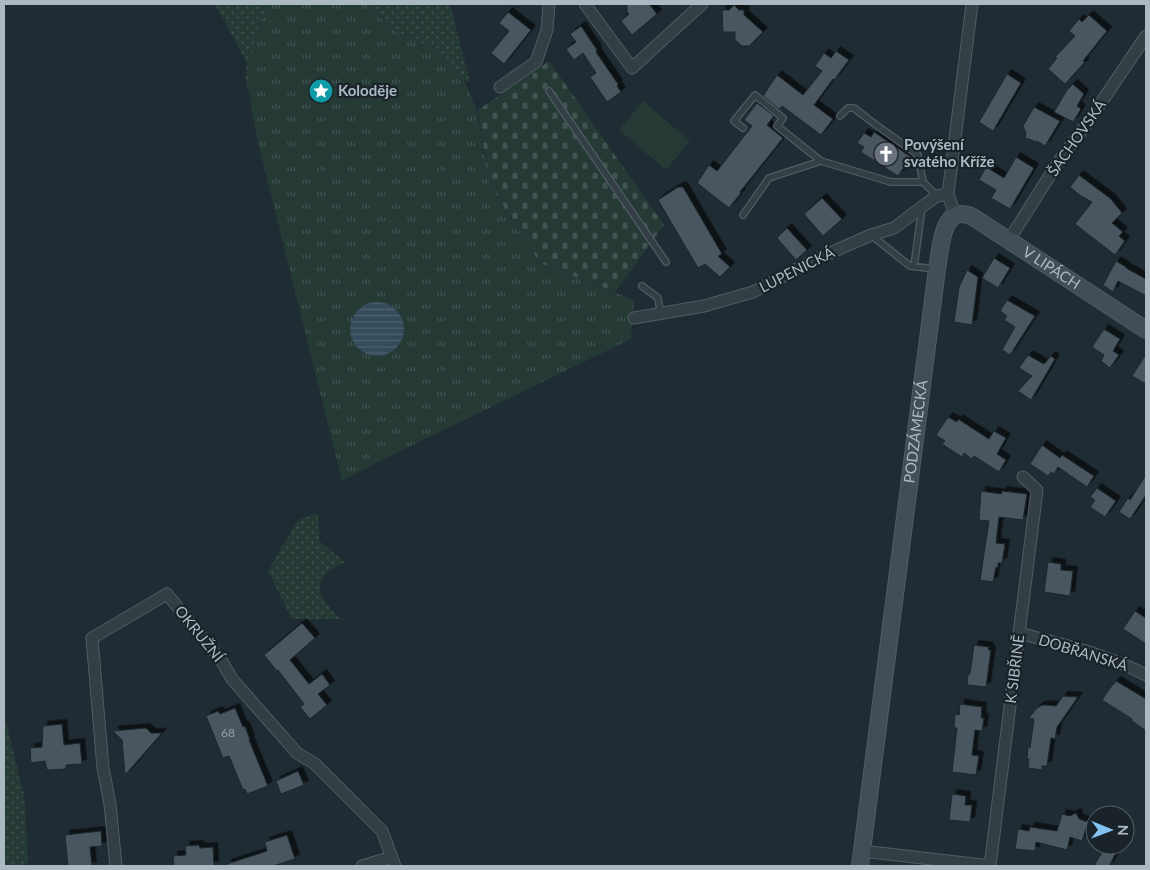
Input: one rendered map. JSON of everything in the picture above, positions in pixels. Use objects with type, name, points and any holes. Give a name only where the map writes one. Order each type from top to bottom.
[{"type":"street","points":[[500,87],[536,62],[547,30],[548,4]]},
{"type":"street","points":[[585,4],[632,68],[702,4]]},
{"type":"street","points":[[955,215],[942,195],[972,4]]},
{"type":"street","name":"ŠACHOVSKÁ","points":[[1009,240],[1059,161],[1088,122],[1146,36]]},
{"type":"street","name":"LUPENICKÁ","points":[[634,318],[704,306],[753,292],[814,260],[871,235],[894,228],[923,206],[942,195]]},
{"type":"street","name":"V LIPÁCH","points":[[955,215],[969,215],[1146,330]]},
{"type":"street","name":"PODZÁMECKÁ","points":[[861,858],[937,269],[943,234],[948,221],[955,215]]},
{"type":"street","name":"K SIBŘINĚ","points":[[991,866],[1037,490],[1023,477]]},
{"type":"street","name":"OKRUŽNÍ","points":[[116,866],[110,804],[103,768],[92,638],[167,594],[200,630],[232,679],[297,753],[314,763],[382,831],[393,862]]},
{"type":"street","name":"DOBŘANSKÁ","points":[[1019,634],[1086,651],[1126,664],[1146,674]]},
{"type":"street","points":[[861,858],[991,866]]},
{"type":"street","points":[[362,866],[393,862]]},
{"type":"lane","points":[[549,91],[666,262]]},
{"type":"lane","points":[[743,128],[734,121],[755,95],[783,118],[777,126],[821,161],[891,182],[923,182],[942,195]]},
{"type":"lane","points":[[840,116],[848,108],[854,108],[918,155],[923,182]]},
{"type":"lane","points":[[743,215],[769,178],[821,161]]},
{"type":"lane","points":[[914,266],[923,206]]},
{"type":"lane","points":[[871,235],[910,266],[937,269]]},
{"type":"lane","points":[[642,286],[658,298],[662,313]]},
{"type":"green space","points":[[215,4],[269,4],[263,14],[256,37],[252,61],[250,97],[245,78],[247,65],[244,57]]},
{"type":"green space","points":[[269,4],[366,4],[392,30],[433,48],[451,62],[464,80],[477,111],[489,184],[540,263],[634,300],[631,339],[342,481],[257,138],[251,106],[250,84],[253,48],[263,14]]},
{"type":"green space","points":[[366,4],[450,4],[470,82],[464,80],[451,62],[433,48],[392,30]]},
{"type":"green space","points":[[549,61],[664,225],[615,292],[540,263],[489,184],[478,110]]},
{"type":"green space","points":[[643,101],[690,141],[666,170],[619,130]]},
{"type":"green space","points":[[318,513],[319,541],[345,562],[324,576],[320,589],[325,602],[341,619],[292,619],[268,571],[298,520]]},
{"type":"green space","points":[[4,722],[6,722],[25,799],[28,866],[4,866]]},
{"type":"water","points":[[377,302],[387,304],[396,310],[402,319],[404,329],[402,339],[396,348],[387,354],[377,356],[367,354],[358,348],[352,339],[350,329],[352,319],[358,310],[367,304]]},
{"type":"building","points":[[627,4],[649,4],[657,14],[632,35],[621,21],[629,14],[627,12]]},
{"type":"building","points":[[734,5],[739,10],[744,10],[744,15],[763,32],[749,46],[742,46],[735,40],[735,32],[723,32],[722,10],[729,10]]},
{"type":"building","points":[[508,12],[531,30],[504,64],[491,53],[509,31],[499,23]]},
{"type":"building","points":[[1089,15],[1107,31],[1083,61],[1085,62],[1065,84],[1048,69],[1057,58],[1055,57],[1075,36],[1069,31],[1079,19],[1082,22]]},
{"type":"building","points":[[581,26],[618,84],[617,86],[621,92],[607,102],[590,77],[596,73],[583,53],[574,60],[566,49],[576,42],[570,34]]},
{"type":"building","points":[[836,51],[849,60],[814,105],[833,119],[821,135],[782,106],[779,109],[763,96],[777,75],[803,95],[822,71],[815,66],[824,53],[831,58]]},
{"type":"building","points":[[1007,74],[1021,83],[993,131],[979,122]]},
{"type":"building","points":[[1073,84],[1084,94],[1077,106],[1081,109],[1073,122],[1054,112],[1067,90]]},
{"type":"building","points":[[757,103],[774,116],[767,125],[783,138],[729,208],[697,183],[709,165],[717,171],[752,126],[744,120]]},
{"type":"building","points":[[1034,107],[1060,121],[1045,146],[1037,141],[1025,138],[1026,133],[1023,126]]},
{"type":"building","name":"Povýšení svatého Kříže","points":[[874,132],[911,157],[898,176],[861,152],[864,147],[857,143],[864,133],[871,137]]},
{"type":"building","points":[[1016,157],[1034,168],[1010,209],[991,198],[996,190],[979,180],[986,167],[1004,178]]},
{"type":"building","points":[[1079,175],[1111,199],[1122,213],[1112,223],[1123,232],[1119,236],[1125,241],[1115,255],[1075,224],[1092,202],[1070,187]]},
{"type":"building","points":[[678,187],[683,187],[722,254],[718,256],[730,267],[720,277],[705,264],[698,268],[658,200]]},
{"type":"building","points":[[822,198],[842,219],[823,236],[804,214]]},
{"type":"building","points":[[787,228],[807,250],[796,260],[777,238]]},
{"type":"building","points":[[994,258],[1010,268],[998,288],[982,278]]},
{"type":"building","points":[[1116,261],[1146,279],[1146,296],[1118,281],[1113,292],[1103,285]]},
{"type":"building","points":[[967,270],[978,277],[972,325],[954,322],[959,287]]},
{"type":"building","points":[[1007,300],[1035,316],[1010,355],[1002,350],[1015,327],[1004,320],[1007,316],[1000,311]]},
{"type":"building","points":[[1104,329],[1120,339],[1113,351],[1119,355],[1110,368],[1101,361],[1104,355],[1092,347]]},
{"type":"building","points":[[1146,354],[1146,384],[1132,376]]},
{"type":"building","points":[[1028,355],[1044,364],[1051,356],[1055,359],[1031,400],[1018,391],[1032,376],[1019,368]]},
{"type":"building","points":[[948,417],[957,422],[958,419],[989,439],[994,431],[1006,438],[997,454],[1006,460],[999,472],[974,456],[972,459],[964,453],[962,457],[942,444],[945,441],[936,435]]},
{"type":"building","points":[[1042,445],[1060,458],[1062,455],[1094,476],[1087,487],[1058,467],[1054,474],[1051,472],[1048,476],[1030,464]]},
{"type":"building","points":[[1146,475],[1146,495],[1130,519],[1119,512],[1128,498],[1130,500]]},
{"type":"building","points":[[1097,488],[1116,501],[1105,517],[1090,507],[1095,500],[1090,497]]},
{"type":"building","points":[[981,491],[1001,494],[1002,491],[1027,494],[1023,520],[999,517],[996,543],[1005,544],[1002,563],[998,563],[998,568],[996,567],[993,582],[980,580],[989,521],[979,520]]},
{"type":"building","points":[[1048,562],[1061,564],[1061,570],[1073,571],[1070,596],[1044,592]]},
{"type":"building","points":[[1135,611],[1146,618],[1146,644],[1123,629]]},
{"type":"building","points":[[302,623],[315,638],[290,660],[309,684],[322,674],[330,685],[318,694],[327,705],[310,719],[300,707],[304,704],[264,655]]},
{"type":"building","points":[[974,645],[989,647],[988,650],[991,650],[986,687],[967,685]]},
{"type":"building","points":[[1116,681],[1146,699],[1146,731],[1132,719],[1102,700]]},
{"type":"building","points":[[1063,696],[1078,697],[1057,727],[1055,739],[1051,738],[1047,766],[1042,766],[1042,770],[1028,768],[1028,747],[1030,748],[1034,719],[1029,718],[1040,706],[1056,706]]},
{"type":"building","points":[[960,704],[982,707],[981,718],[984,718],[982,731],[975,730],[972,755],[979,756],[976,775],[952,772],[957,728],[954,728],[955,714],[959,715]]},
{"type":"building","points":[[235,708],[243,727],[245,726],[268,786],[247,794],[245,789],[243,790],[229,756],[223,758],[206,716],[218,711],[220,714]]},
{"type":"building","points":[[62,724],[64,745],[80,743],[82,764],[66,765],[66,769],[47,770],[45,761],[31,763],[30,748],[42,747],[43,726]]},
{"type":"building","points":[[146,728],[151,733],[162,733],[125,775],[122,740],[113,731]]},
{"type":"building","points":[[298,771],[304,785],[281,794],[276,781]]},
{"type":"building","points":[[952,794],[966,796],[965,805],[972,805],[970,822],[949,820]]},
{"type":"building","points":[[1076,813],[1079,819],[1085,821],[1085,832],[1082,841],[1070,837],[1067,850],[1036,842],[1035,851],[1015,849],[1018,829],[1029,831],[1030,827],[1057,831],[1062,814],[1070,816]]},
{"type":"building","points":[[101,831],[102,846],[90,847],[92,866],[68,866],[65,835]]},
{"type":"building","points":[[287,835],[295,859],[273,866],[227,866],[227,864],[267,851],[265,842]]},
{"type":"building","points":[[199,845],[200,848],[213,847],[214,866],[174,866],[173,856],[186,855],[185,846]]},
{"type":"building","points":[[1100,855],[1115,855],[1109,866],[1094,866]]},
{"type":"place","name":"Koloděje","points":[[321,91]]},
{"type":"place","name":"Povýšení svatého Kříže","points":[[886,154]]}]
